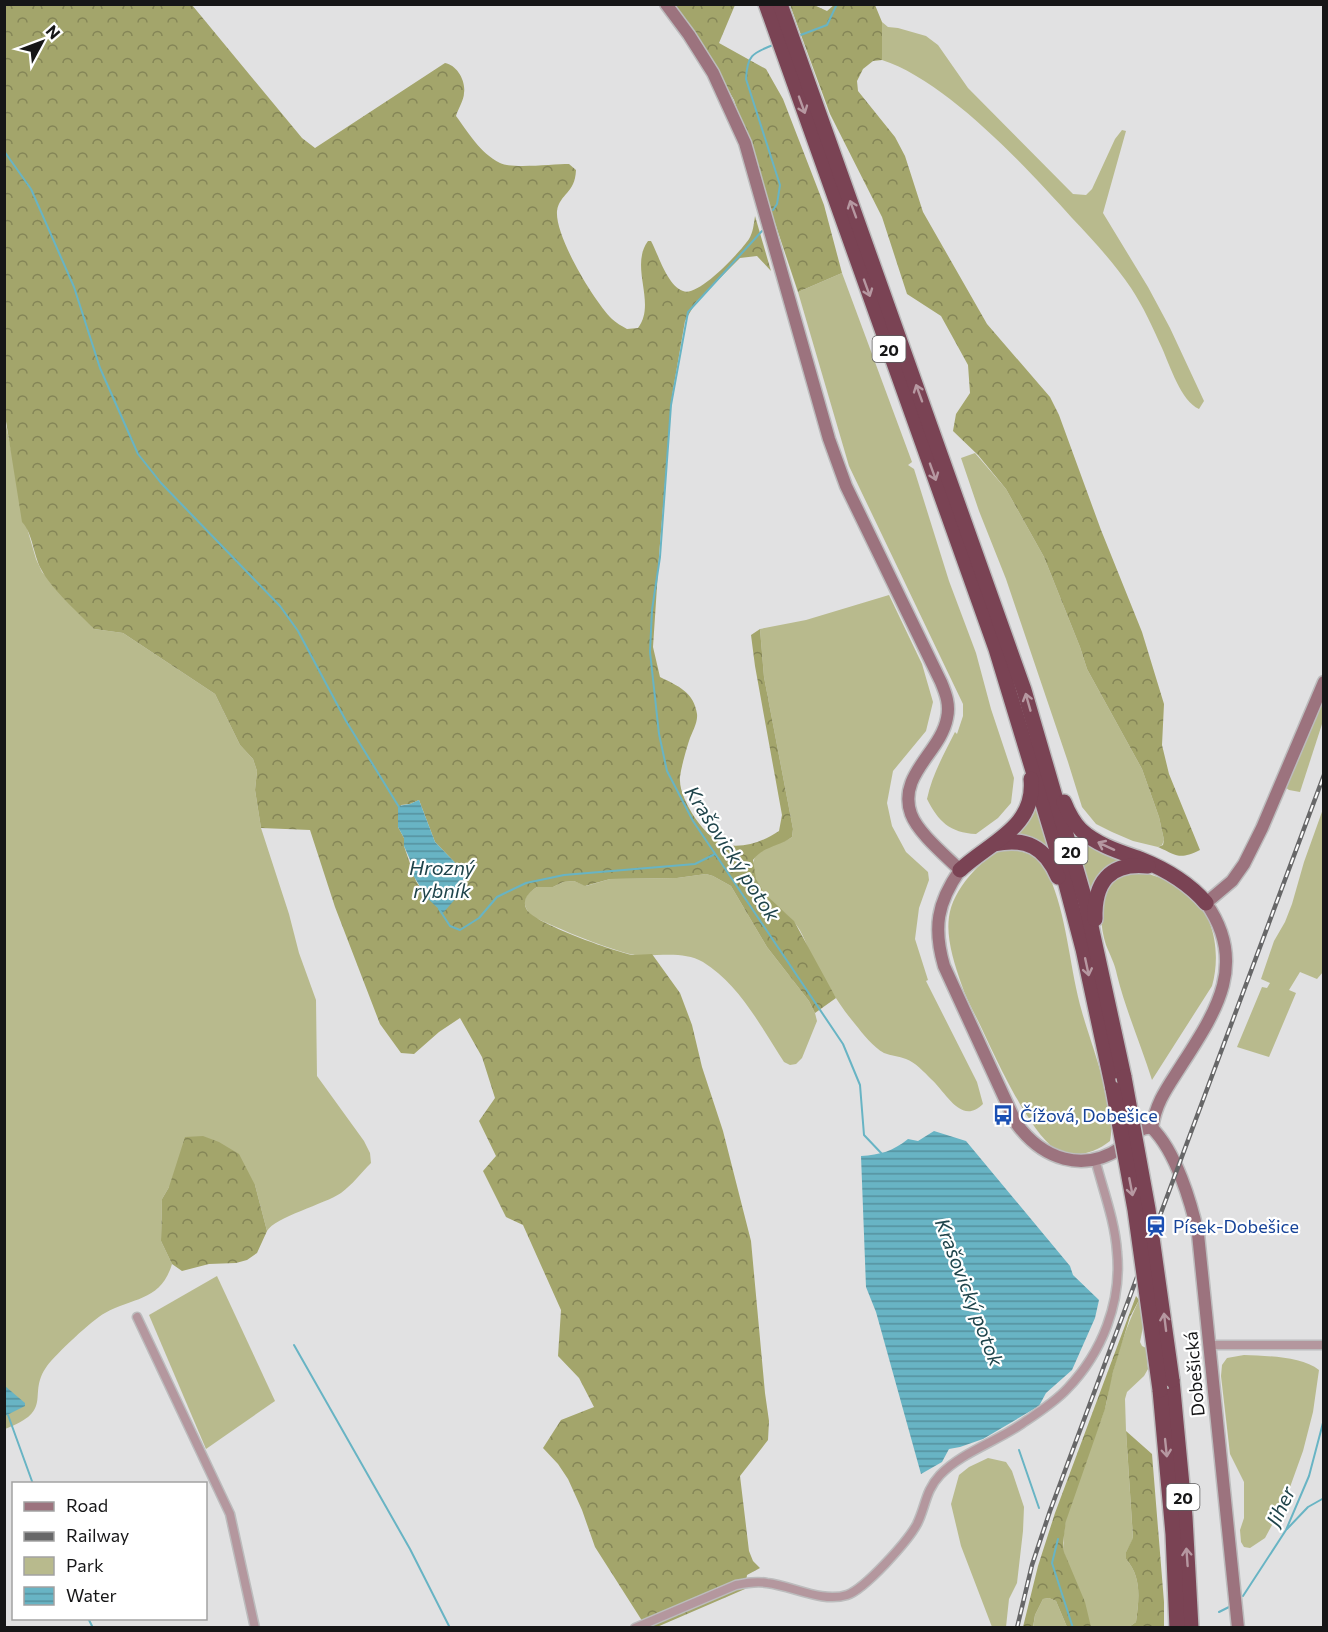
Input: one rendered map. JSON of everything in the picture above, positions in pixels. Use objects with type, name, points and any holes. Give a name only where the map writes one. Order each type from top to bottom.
[{"type":"highway","name":"20","points":[[766,4],[782,30],[962,551],[1029,752],[1058,850],[1083,949],[1113,1089],[1166,1385],[1184,1505],[1184,1621]]},
{"type":"highway","name":"20","points":[[780,4],[782,30]]},
{"type":"highway","name":"20","points":[[788,47],[978,558],[1024,690],[1086,903],[1124,1077],[1148,1209],[1166,1385]]},
{"type":"highway","points":[[960,870],[1013,828],[1029,807],[1032,792],[1029,752]]},
{"type":"highway","points":[[1044,758],[1069,814],[1080,829],[1106,846],[1160,868],[1186,883],[1206,903]]},
{"type":"highway","points":[[994,844],[1016,841],[1040,850],[1052,865],[1073,911]]},
{"type":"highway","points":[[1095,944],[1096,894],[1104,880],[1125,867],[1144,865],[1160,868]]},
{"type":"street","points":[[666,4],[713,73],[742,135],[830,440],[843,476],[933,664],[948,701],[948,718],[941,735],[916,771],[908,801],[919,827],[960,870],[941,904],[938,944],[947,973],[1016,1123],[1039,1148],[1065,1159],[1084,1161],[1112,1153],[1141,1129],[1152,1128],[1158,1100],[1203,1031],[1222,992],[1227,962],[1224,943],[1219,926],[1206,903],[1226,887],[1244,864],[1262,828],[1323,682]]},
{"type":"street","name":"Dobešická","points":[[1152,1128],[1167,1149],[1193,1213],[1198,1234],[1238,1628]]},
{"type":"street","points":[[635,1628],[736,1585],[753,1582],[769,1583],[830,1597],[847,1595],[858,1590],[870,1580],[915,1526],[929,1489],[940,1474],[1047,1407],[1067,1389],[1082,1372],[1099,1344],[1111,1318],[1117,1296],[1117,1251],[1113,1223],[1095,1159]]},
{"type":"street","points":[[137,1317],[230,1514],[255,1628]]},
{"type":"street","points":[[1210,1345],[1323,1346]]},
{"type":"green space","points":[[4,5],[192,5],[302,138],[315,148],[445,63],[449,64],[460,74],[464,84],[463,99],[456,116],[486,154],[506,165],[569,164],[576,170],[573,184],[561,200],[557,211],[562,236],[577,268],[604,310],[612,319],[627,329],[638,328],[643,318],[645,296],[641,262],[648,241],[651,241],[672,283],[683,291],[690,291],[699,288],[719,272],[744,245],[750,237],[755,216],[771,271],[757,256],[740,258],[696,302],[685,321],[672,396],[653,647],[660,677],[689,695],[697,714],[680,781],[689,809],[703,828],[719,842],[734,846],[748,845],[779,831],[782,815],[751,635],[760,629],[764,677],[793,829],[792,837],[766,849],[753,860],[756,879],[764,893],[794,921],[836,998],[815,1013],[809,1001],[767,947],[731,886],[713,876],[706,874],[677,878],[610,879],[585,886],[574,881],[563,882],[553,887],[537,887],[525,900],[527,910],[533,916],[576,936],[633,955],[652,954],[680,993],[692,1025],[702,1067],[723,1131],[751,1241],[769,1421],[768,1440],[740,1476],[749,1551],[753,1561],[760,1568],[747,1575],[745,1589],[657,1627],[646,1627],[595,1547],[568,1479],[543,1448],[561,1420],[594,1407],[579,1378],[558,1356],[561,1310],[523,1225],[506,1217],[483,1171],[496,1156],[479,1121],[495,1098],[482,1057],[460,1018],[439,1032],[414,1054],[401,1053],[380,1024],[335,907],[310,830],[261,828],[255,790],[257,771],[253,759],[240,745],[215,694],[123,633],[94,629],[51,585],[41,569],[26,527],[22,522],[5,415]],"holes":[[[419,800],[435,842],[466,874],[427,898],[416,881],[404,846],[404,838],[398,827],[401,805]]]},
{"type":"green space","points":[[675,5],[735,5],[719,43],[766,69],[783,99],[824,205],[842,273],[798,292],[734,100],[696,34]]},
{"type":"green space","points":[[790,5],[814,5],[827,11],[834,5],[875,5],[882,22],[882,60],[873,61],[863,69],[857,81],[858,91],[895,137],[905,156],[923,212],[987,324],[1050,397],[1059,415],[1101,530],[1142,632],[1164,704],[1162,745],[1169,774],[1200,850],[1179,856],[1158,847],[1163,845],[1164,840],[1159,817],[1142,769],[1087,669],[1044,557],[1006,489],[978,455],[953,431],[956,414],[970,393],[968,365],[941,316],[907,294],[882,217],[830,114]]},
{"type":"green space","points":[[882,22],[888,27],[926,36],[938,45],[968,88],[1073,194],[1086,195],[1092,189],[1115,139],[1122,130],[1126,131],[1103,213],[1170,328],[1204,401],[1199,409],[1181,391],[1140,302],[1110,261],[1032,175],[984,128],[933,86],[882,60]]},
{"type":"green space","points":[[842,273],[912,462],[908,465],[914,469],[949,581],[976,653],[991,709],[1014,778],[1011,803],[998,818],[976,834],[959,831],[946,824],[936,814],[927,799],[939,765],[955,732],[957,734],[963,716],[963,704],[849,466],[798,292]]},
{"type":"green space","points":[[4,415],[27,528],[42,572],[94,629],[123,633],[215,694],[240,745],[253,759],[257,771],[255,790],[261,828],[299,953],[316,1000],[317,1076],[364,1141],[370,1153],[371,1163],[341,1193],[280,1221],[267,1231],[255,1185],[169,1187],[162,1199],[161,1241],[172,1264],[161,1285],[154,1292],[105,1313],[74,1338],[47,1366],[41,1376],[37,1401],[30,1415],[5,1429]]},
{"type":"green space","points":[[975,453],[1006,489],[1044,557],[1087,669],[1142,769],[1159,817],[1164,840],[1158,847],[1133,841],[1096,824],[1082,807],[1006,579],[961,458]]},
{"type":"green space","points":[[889,595],[922,664],[933,702],[926,731],[893,771],[887,803],[892,826],[906,852],[928,872],[929,880],[919,908],[915,939],[928,980],[926,981],[977,1082],[983,1104],[975,1110],[968,1111],[954,1105],[916,1065],[909,1060],[884,1053],[865,1036],[832,993],[797,926],[759,887],[753,869],[754,860],[760,851],[788,840],[792,837],[793,829],[764,677],[760,629],[806,620]]},
{"type":"green space","points":[[1323,692],[1323,721],[1300,792],[1289,790],[1285,787]]},
{"type":"green space","points":[[1035,797],[1052,857],[1005,838]]},
{"type":"green space","points":[[1323,809],[1323,972],[1317,979],[1300,972],[1289,990],[1296,993],[1269,1057],[1237,1047],[1262,987],[1267,988],[1270,983],[1261,979],[1274,941],[1292,904]]},
{"type":"green space","points":[[1071,826],[1133,860],[1090,899]]},
{"type":"green space","points":[[1004,848],[1026,853],[1040,861],[1047,870],[1057,899],[1078,996],[1110,1112],[1110,1141],[1083,1154],[1069,1154],[1055,1149],[1045,1140],[1024,1111],[965,995],[953,959],[948,925],[951,907],[956,896],[977,868]]},
{"type":"green space","points":[[1141,872],[1172,883],[1183,889],[1197,902],[1210,923],[1214,935],[1216,961],[1212,986],[1152,1080],[1106,945],[1101,918],[1103,899],[1112,883],[1124,874]]},
{"type":"green space","points":[[706,874],[731,886],[767,947],[809,1001],[815,1013],[817,1021],[802,1058],[796,1064],[790,1065],[784,1062],[739,995],[716,971],[703,962],[687,956],[635,955],[613,949],[531,916],[525,903],[526,897],[537,887],[553,887],[563,882],[574,881],[586,886],[610,879],[677,878]]},
{"type":"green space","points":[[203,1136],[239,1154],[255,1185],[267,1231],[257,1253],[247,1260],[236,1263],[209,1264],[182,1271],[172,1264],[161,1241],[162,1199],[169,1187],[185,1137]]},
{"type":"green space","points":[[217,1276],[275,1401],[206,1449],[149,1315]]},
{"type":"green space","points":[[1136,1296],[1139,1300],[1130,1317],[1113,1372],[1105,1409],[1066,1521],[1063,1543],[1064,1552],[1085,1602],[1091,1627],[1067,1627],[1056,1601],[1049,1598],[1043,1599],[1035,1615],[1033,1627],[1023,1627],[1038,1566],[1055,1513]]},
{"type":"green space","points":[[1139,1300],[1143,1327],[1140,1342],[1146,1348],[1148,1369],[1127,1392],[1125,1399],[1133,1539],[1126,1552],[1126,1559],[1137,1581],[1136,1622],[1129,1627],[1091,1628],[1064,1553],[1066,1519],[1077,1481],[1105,1407],[1120,1349]]},
{"type":"green space","points":[[1244,1355],[1294,1359],[1319,1370],[1313,1412],[1303,1451],[1285,1501],[1265,1538],[1250,1548],[1244,1547],[1241,1542],[1244,1482],[1230,1454],[1221,1376],[1222,1365],[1227,1358]]},
{"type":"green space","points":[[1126,1431],[1152,1454],[1164,1627],[1129,1627],[1136,1622],[1138,1589],[1135,1573],[1126,1559],[1126,1552],[1133,1538]]},
{"type":"green space","points":[[988,1458],[1006,1462],[1012,1471],[1024,1507],[1017,1583],[1009,1599],[1006,1627],[992,1627],[961,1546],[951,1504],[959,1475],[969,1467]]},
{"type":"green space","points":[[1049,1598],[1056,1601],[1067,1627],[1033,1628],[1035,1615],[1043,1599]]},
{"type":"water","name":"Hrozný rybník","points":[[419,800],[435,842],[466,874],[457,897],[443,913],[427,898],[410,870],[411,862],[398,827],[398,806]]},
{"type":"water","points":[[934,1131],[966,1141],[1070,1266],[1073,1275],[1099,1300],[1095,1318],[1072,1370],[1046,1393],[1039,1406],[983,1439],[949,1449],[942,1462],[921,1474],[876,1312],[866,1287],[861,1156],[886,1152],[908,1139],[918,1141]]},
{"type":"water","points":[[5,1386],[25,1403],[25,1406],[5,1416]]},
{"type":"waterway","name":"Krašovický potok","points":[[798,36],[827,25],[837,4]]},
{"type":"waterway","name":"Krašovický potok","points":[[773,45],[752,56],[749,60],[746,79],[780,185],[777,204],[773,210]]},
{"type":"waterway","points":[[4,151],[31,189],[74,287],[100,368],[138,454],[161,483],[280,606],[298,631],[346,721],[399,807]]},
{"type":"waterway","name":"Krašovický potok","points":[[762,231],[688,312],[671,405],[660,557],[652,610],[650,652],[659,734],[667,771],[693,821],[843,1044],[860,1085],[864,1135],[883,1155]]},
{"type":"waterway","points":[[439,909],[450,926],[460,930],[479,918],[497,897],[526,883],[564,875],[695,864],[715,854]]},
{"type":"waterway","points":[[294,1345],[410,1549],[450,1628]]},
{"type":"waterway","points":[[8,1415],[32,1482]]},
{"type":"waterway","name":"Jiher","points":[[1243,1596],[1286,1530],[1309,1476],[1324,1419]]},
{"type":"waterway","name":"Krašovický potok","points":[[1019,1450],[1039,1508]]},
{"type":"waterway","points":[[1287,1529],[1308,1507],[1324,1498]]},
{"type":"waterway","name":"Krašovický potok","points":[[1058,1539],[1052,1563],[1073,1628]]},
{"type":"waterway","name":"Jiher","points":[[1219,1612],[1229,1607]]},
{"type":"waterway","points":[[89,1620],[93,1628]]},
{"type":"railway","points":[[1017,1628],[1032,1565],[1050,1511],[1324,775]]},
{"type":"place","name":"Čížová, Dobešice","points":[[1003,1115]]},
{"type":"place","name":"Písek-Dobešice","points":[[1156,1226]]}]
